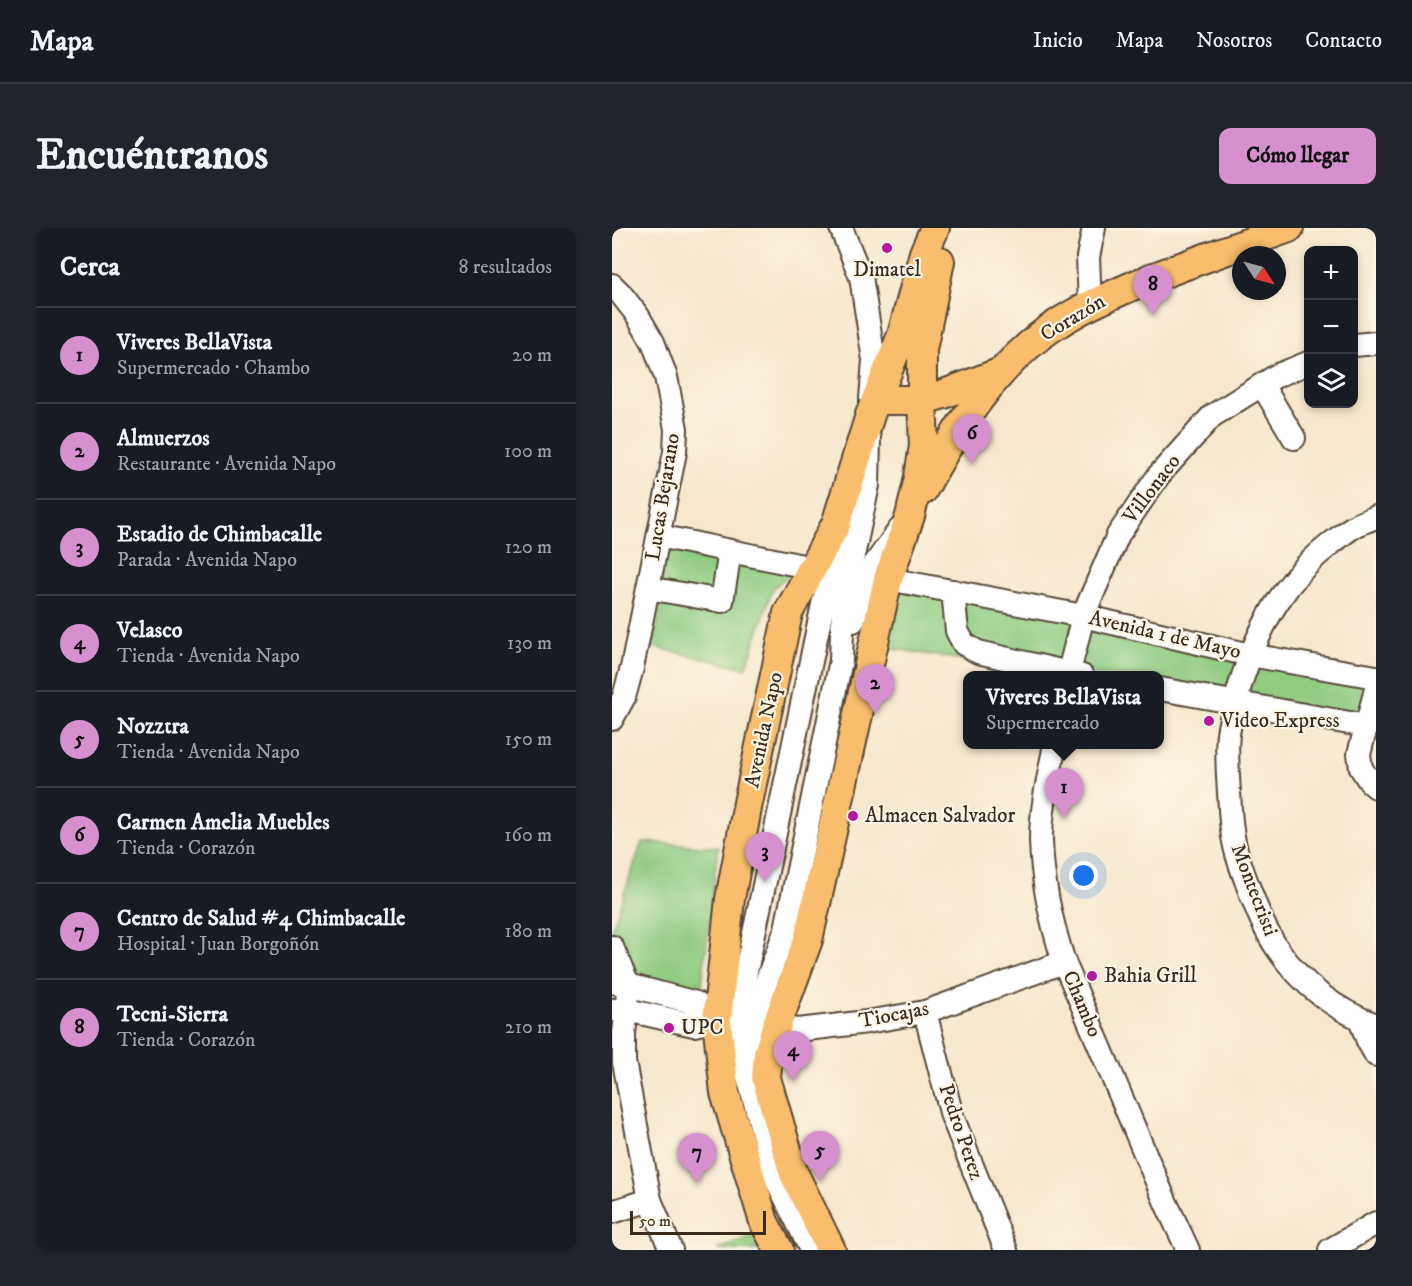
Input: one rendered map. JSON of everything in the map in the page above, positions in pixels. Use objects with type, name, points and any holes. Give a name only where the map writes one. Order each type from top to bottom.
[{"type":"main road","name":"Avenida Napo","points":[[831,1250],[794,1174],[766,1078],[768,1054],[747,1023],[730,899],[788,613],[836,524],[873,407],[902,335],[924,253],[935,228]]},
{"type":"main road","name":"Avenida Napo","points":[[779,1250],[764,1222],[724,1093],[747,1023],[808,939],[888,579],[910,516],[918,482],[924,446],[922,350],[941,256],[942,228]]},
{"type":"main road","name":"Corazón","points":[[910,516],[947,447],[979,400],[1001,372],[1038,337],[1062,320],[1090,305],[1174,268],[1289,228]]},
{"type":"main road","name":"Corazón","points":[[873,407],[922,400],[1001,372]]},
{"type":"street","points":[[841,228],[861,277],[873,360],[873,407],[868,485],[843,604],[842,660]]},
{"type":"street","points":[[1090,305],[1088,257],[1094,228]]},
{"type":"street","name":"Lucas Bejarano","points":[[612,285],[638,316],[653,342],[666,377],[676,429],[675,452],[632,668],[624,697],[612,719]]},
{"type":"street","points":[[1358,345],[1376,343]]},
{"type":"street","name":"Villonaco","points":[[1074,671],[1083,616],[1118,535],[1159,475],[1212,416],[1276,376],[1304,365]]},
{"type":"street","points":[[1262,385],[1294,438]]},
{"type":"street","points":[[747,1023],[740,1005],[743,989],[823,604],[857,483],[873,407]]},
{"type":"street","points":[[812,1250],[775,1177],[743,1058],[747,1023],[765,985],[786,929],[842,660],[867,575],[910,516]]},
{"type":"street","name":"Montecristi","points":[[1376,517],[1354,526],[1324,549],[1298,574],[1278,600],[1262,626],[1250,655],[1235,702],[1228,736],[1232,829],[1237,856],[1258,913],[1276,947],[1296,973],[1320,994],[1360,1019],[1376,1055]]},
{"type":"street","points":[[658,536],[812,568]]},
{"type":"street","points":[[648,588],[722,601],[730,551]]},
{"type":"street","name":"Avenida 1 de Mayo","points":[[888,579],[1083,616],[1250,655],[1376,677]]},
{"type":"street","points":[[953,591],[957,631],[964,644],[978,652],[1056,671]]},
{"type":"street","points":[[1376,689],[1359,754],[1365,775],[1376,787]]},
{"type":"street","points":[[1164,690],[1366,726]]},
{"type":"street","name":"Chambo","points":[[1054,749],[1044,804],[1041,840],[1045,883],[1053,927],[1064,962],[1188,1250]]},
{"type":"street","points":[[612,947],[624,1033],[624,1062],[650,1200],[671,1250]]},
{"type":"street","name":"Tiocajas","points":[[747,1023],[798,1030],[867,1022],[925,1011],[1064,962]]},
{"type":"street","points":[[619,995],[696,1004],[747,1023]]},
{"type":"street","name":"Pedro Perez","points":[[925,1011],[952,1116],[1006,1250]]},
{"type":"street","points":[[612,1212],[650,1200]]},
{"type":"street","points":[[1330,1250],[1376,1224]]},
{"type":"green space","points":[[665,547],[792,573],[773,588],[746,668],[653,647]]},
{"type":"green space","points":[[888,579],[1376,677],[1366,726],[1164,693],[1164,671],[1031,671],[889,648]]},
{"type":"green space","points":[[642,842],[718,847],[701,992],[628,985],[612,929]]},
{"type":"green space","points":[[768,1229],[778,1250],[717,1250]]},
{"type":"place","name":"Dimatel","points":[[887,248]]},
{"type":"place","name":"Tecni-Sierra","points":[[1153,315]]},
{"type":"place","name":"Carmen Amelia Muebles","points":[[972,464]]},
{"type":"place","name":"Almuerzos","points":[[875,714]]},
{"type":"place","name":"Video Express","points":[[1209,721]]},
{"type":"place","name":"Almacen Salvador","points":[[853,816]]},
{"type":"place","name":"Viveres BellaVista","points":[[1064,818]]},
{"type":"place","name":"Estadio de Chimbacalle","points":[[765,882]]},
{"type":"place","name":"Bahia Grill","points":[[1092,976]]},
{"type":"place","name":"UPC","points":[[669,1028]]},
{"type":"place","name":"Velasco","points":[[793,1081]]},
{"type":"place","name":"Nozztra","points":[[820,1181]]},
{"type":"place","name":"Centro de Salud #4 Chimbacalle","points":[[697,1183]]}]
